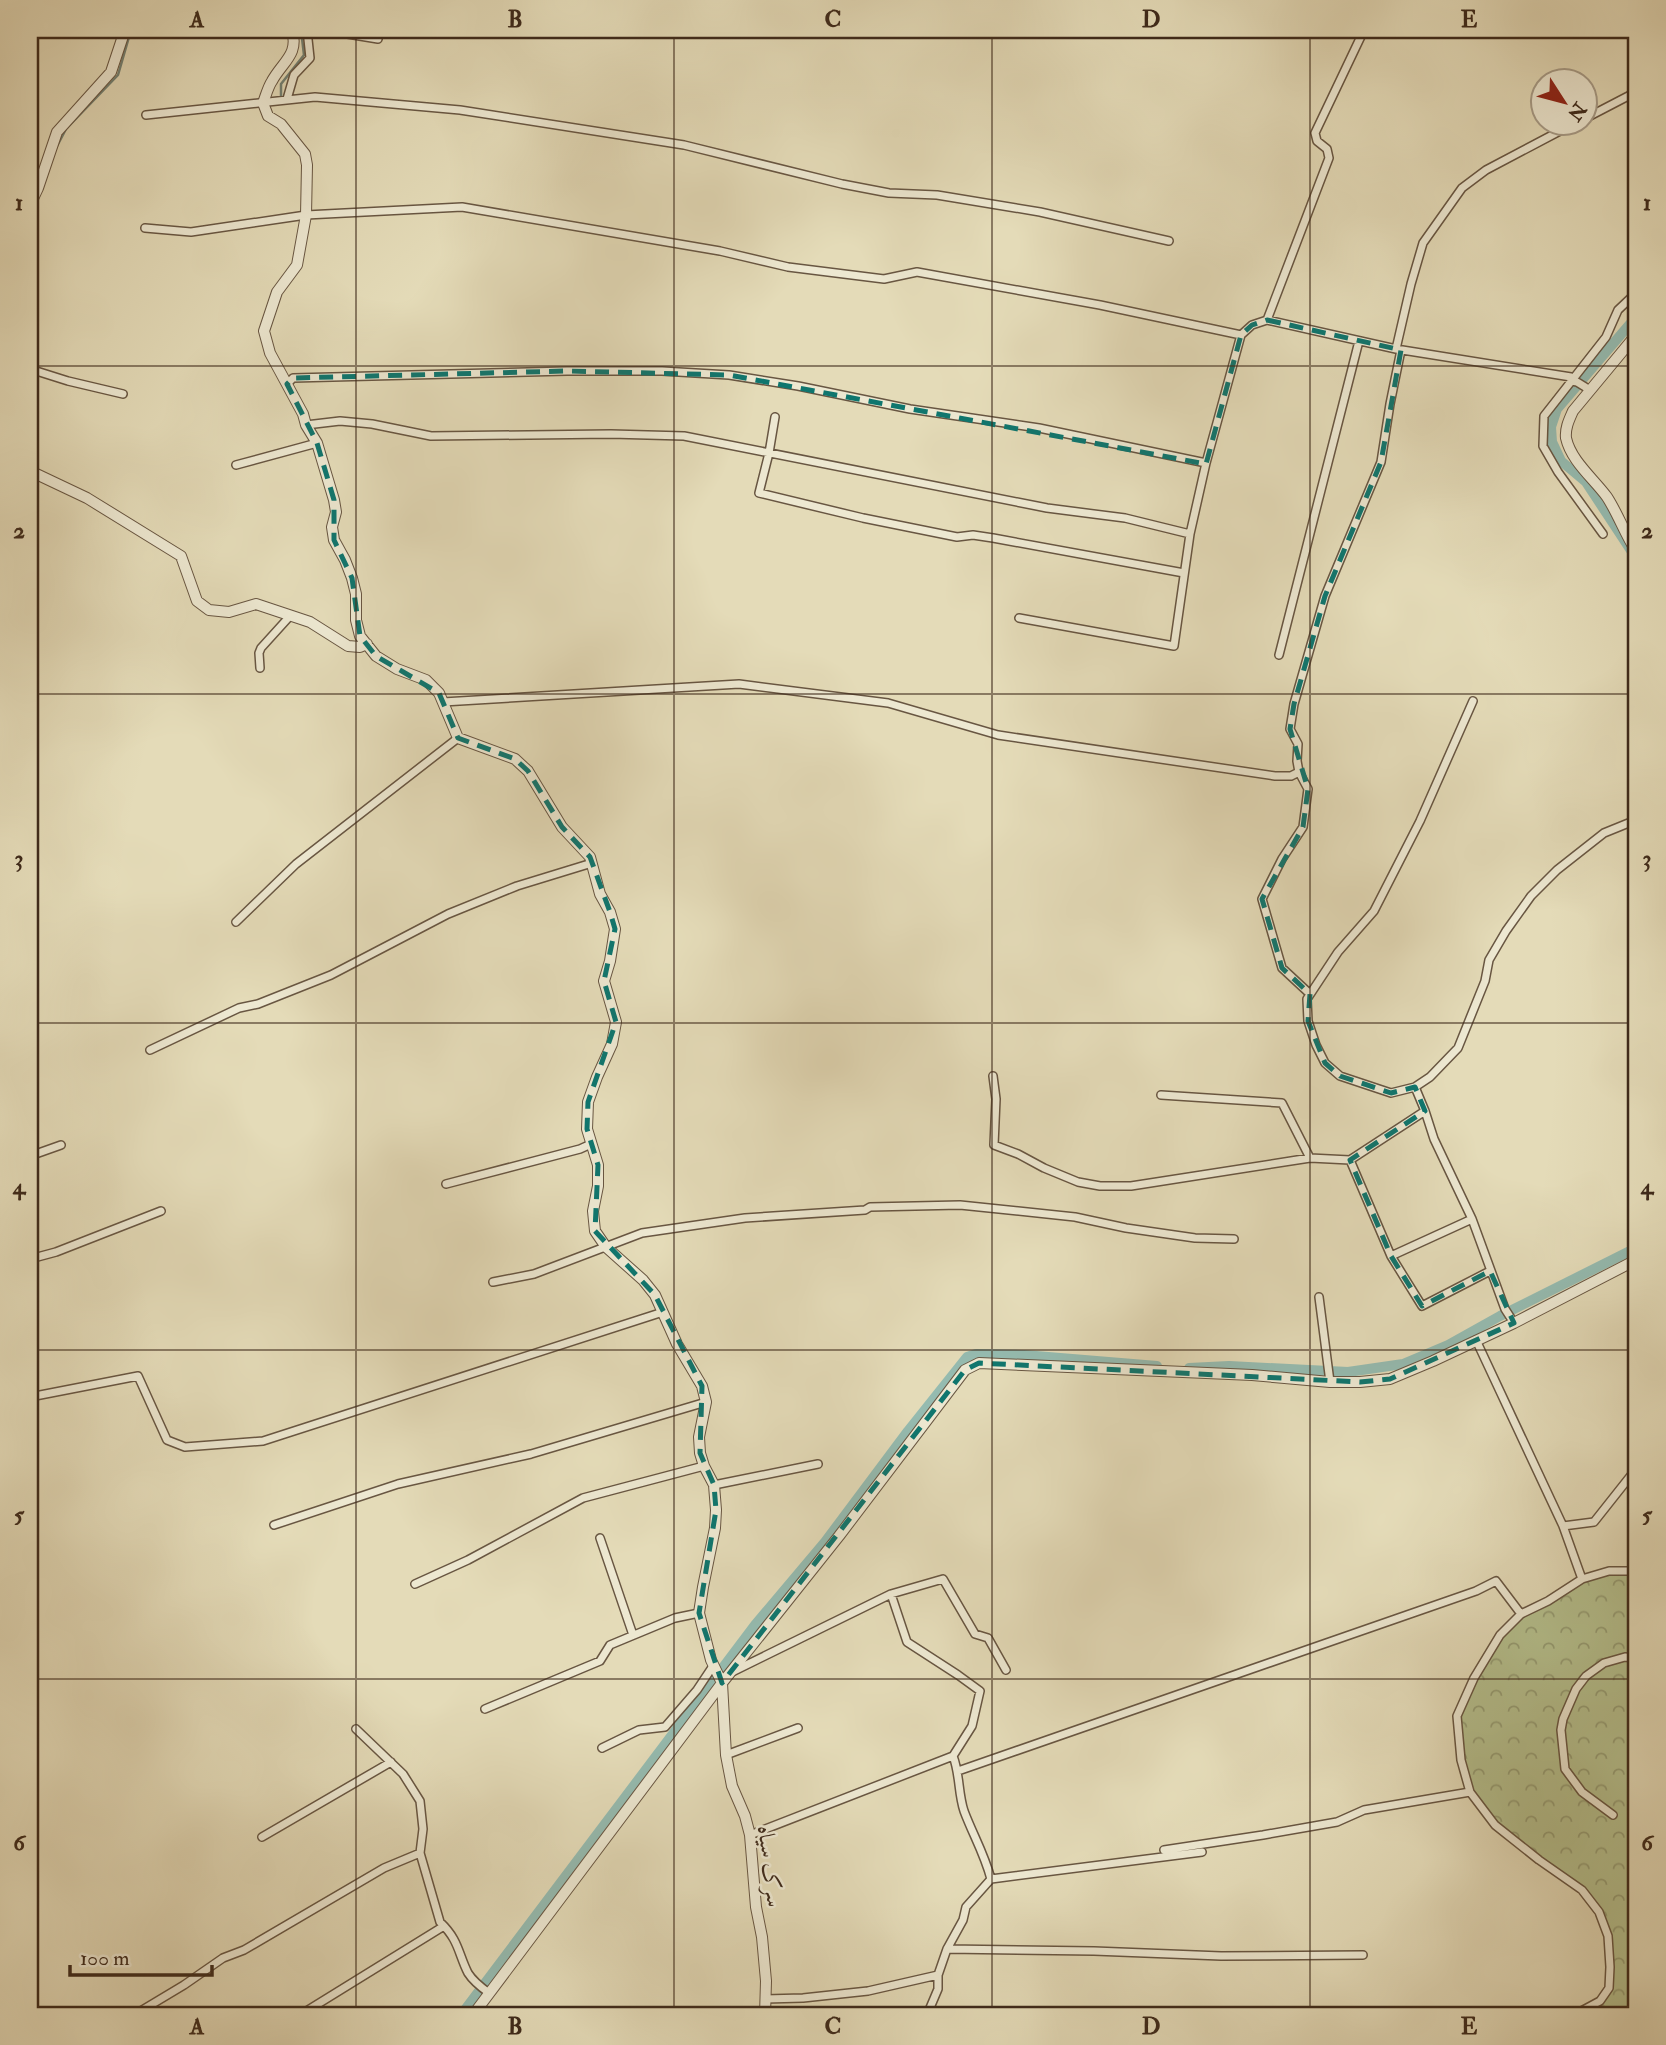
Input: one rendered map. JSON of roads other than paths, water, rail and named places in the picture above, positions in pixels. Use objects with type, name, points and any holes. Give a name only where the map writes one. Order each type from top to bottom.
[{"type":"street","points":[[30,205],[57,132],[111,72],[125,30]]},
{"type":"street","points":[[292,30],[295,42],[290,55],[271,82],[263,103],[268,116],[281,124],[305,154],[306,215],[297,265],[277,292],[264,331],[270,353],[317,443],[334,500],[334,540],[345,560],[356,594],[356,620],[360,636],[376,656],[397,669],[426,680],[439,693],[458,738],[515,760],[528,771],[562,827],[590,857],[600,894],[610,912],[615,929],[604,981],[616,1023],[612,1044],[588,1102],[587,1129],[598,1165],[598,1186],[593,1211],[595,1231],[606,1247],[643,1280],[655,1295],[677,1343],[702,1386],[706,1402],[699,1437],[700,1453],[714,1485],[715,1528],[699,1613],[675,1618],[610,1645],[600,1661],[485,1709]]},
{"type":"street","points":[[287,99],[294,75],[310,58],[307,30]]},
{"type":"street","points":[[323,30],[378,39]]},
{"type":"street","points":[[1267,320],[1329,158],[1327,149],[1317,141],[1315,133],[1364,30]]},
{"type":"street","points":[[1600,111],[1636,92]]},
{"type":"street","points":[[146,115],[314,97],[460,110],[684,145],[842,184],[888,193],[937,195],[1040,212],[1169,241]]},
{"type":"street","points":[[1310,994],[1282,968],[1262,899],[1282,859],[1303,827],[1308,789],[1299,772],[1298,744],[1290,729],[1294,704],[1325,596],[1381,463],[1411,284],[1423,243],[1462,188],[1486,170],[1550,136]]},
{"type":"street","points":[[145,228],[191,232],[306,215],[462,207],[720,251],[788,267],[884,279],[918,272],[1100,305],[1241,335]]},
{"type":"street","points":[[1636,293],[1618,310],[1581,385],[1566,424],[1566,438],[1575,456],[1608,499],[1636,551]]},
{"type":"street","points":[[1019,618],[1174,646],[1190,534],[1206,463],[1241,335],[1252,325],[1267,320],[1399,350],[1571,377],[1581,385]]},
{"type":"street","points":[[1603,534],[1558,472],[1543,446],[1544,416],[1636,335]]},
{"type":"street","points":[[1279,655],[1359,341]]},
{"type":"street","points":[[30,369],[68,382],[124,394]]},
{"type":"street","points":[[287,384],[293,378],[568,370],[729,375],[910,409],[1039,428],[1206,463]]},
{"type":"street","points":[[775,417],[759,493],[957,537],[973,535],[993,538],[1184,573]]},
{"type":"street","points":[[306,425],[340,421],[372,424],[431,436],[684,436],[1047,508],[1125,518],[1190,534]]},
{"type":"street","points":[[236,465],[317,443]]},
{"type":"street","points":[[30,471],[86,498],[181,556],[197,601],[209,610],[229,612],[256,604],[310,622],[348,646],[360,647],[367,644]]},
{"type":"street","points":[[260,668],[261,648],[290,615]]},
{"type":"street","points":[[443,702],[739,684],[888,703],[998,735],[1162,761],[1275,776],[1291,776],[1299,772]]},
{"type":"street","points":[[1474,701],[1391,881],[1374,911],[1338,951],[1307,999],[1308,1021],[1316,1045],[1325,1063],[1339,1076],[1391,1093],[1415,1087],[1430,1077],[1458,1048],[1485,981],[1489,960],[1531,897],[1557,870],[1604,833],[1636,820]]},
{"type":"street","points":[[236,922],[296,864],[458,738]]},
{"type":"street","points":[[150,1050],[239,1008],[258,1004],[331,975],[448,914],[517,886],[592,863]]},
{"type":"street","points":[[993,1076],[996,1099],[994,1145],[1078,1182],[1100,1186],[1131,1186],[1310,1158],[1350,1160],[1426,1111]]},
{"type":"street","points":[[1415,1087],[1434,1139],[1472,1219],[1511,1320]]},
{"type":"street","points":[[1161,1095],[1282,1103],[1310,1158]]},
{"type":"street","points":[[446,1184],[591,1144]]},
{"type":"street","points":[[30,1156],[61,1145]]},
{"type":"street","points":[[1350,1160],[1391,1256],[1422,1306],[1490,1271]]},
{"type":"street","points":[[493,1282],[534,1274],[642,1233],[745,1218],[865,1210],[870,1207],[960,1205],[1075,1217],[1195,1238],[1234,1239]]},
{"type":"street","points":[[30,1259],[56,1252],[162,1211]]},
{"type":"street","points":[[1391,1256],[1472,1219]]},
{"type":"street","points":[[730,1672],[839,1536],[965,1370],[979,1363],[1330,1376],[1360,1382],[1390,1379],[1433,1361],[1636,1260]]},
{"type":"street","points":[[1319,1297],[1330,1376]]},
{"type":"street","points":[[30,1397],[138,1376],[167,1440],[185,1447],[263,1441],[663,1312]]},
{"type":"street","points":[[1476,1340],[1563,1526],[1582,1580]]},
{"type":"street","points":[[274,1525],[398,1484],[531,1454],[706,1402]]},
{"type":"street","points":[[1636,1452],[1636,1463]]},
{"type":"street","points":[[714,1485],[818,1464]]},
{"type":"street","points":[[415,1584],[468,1560],[583,1498],[704,1466]]},
{"type":"street","points":[[1563,1526],[1594,1522],[1636,1469]]},
{"type":"street","points":[[600,1538],[633,1635]]},
{"type":"street","points":[[1574,2015],[1600,2001],[1609,1988],[1608,1936],[1599,1912],[1582,1890],[1495,1825],[1470,1792],[1461,1760],[1457,1716],[1474,1678],[1500,1635],[1521,1614],[1582,1580],[1609,1571],[1636,1573]]},
{"type":"street","points":[[602,1748],[639,1730],[665,1727],[697,1690],[717,1675],[730,1672],[891,1594],[943,1580],[975,1634],[988,1638],[1006,1670]]},
{"type":"street","points":[[958,1771],[1476,1591],[1496,1581],[1521,1614]]},
{"type":"street","points":[[750,1835],[953,1756],[972,1726],[980,1691],[907,1642],[891,1594]]},
{"type":"street","name":"سرک سیاه","points":[[699,1613],[717,1675],[732,1786],[746,1816],[750,1835],[766,1981],[765,2015]]},
{"type":"street","points":[[1613,1815],[1581,1792],[1564,1769],[1561,1730],[1576,1689],[1586,1676],[1604,1663],[1625,1657],[1636,1658]]},
{"type":"street","points":[[473,2015],[485,1990],[717,1675]]},
{"type":"street","points":[[726,1755],[799,1728]]},
{"type":"street","points":[[356,1729],[403,1774],[419,1801],[423,1829],[420,1853],[440,1923],[460,1950],[469,1974],[485,1990]]},
{"type":"street","points":[[953,1756],[958,1771],[960,1797],[991,1879]]},
{"type":"street","points":[[262,1837],[391,1762]]},
{"type":"street","points":[[1164,1850],[1337,1822],[1364,1810],[1470,1792]]},
{"type":"street","points":[[927,2015],[938,1989],[947,1949],[963,1920],[966,1907],[991,1879],[1202,1852]]},
{"type":"street","points":[[134,2015],[223,1958],[244,1950],[384,1868],[420,1853]]},
{"type":"street","points":[[300,2015],[444,1926]]},
{"type":"street","points":[[947,1949],[1221,1956],[1363,1955]]},
{"type":"street","points":[[765,1999],[868,1991],[939,1975]]},
{"type":"waterway","points":[[56,148],[66,129],[118,75],[131,30]]},
{"type":"waterway","points":[[281,99],[281,84],[304,55],[301,30]]},
{"type":"waterway","points":[[1636,317],[1557,409],[1551,427],[1552,442],[1561,461],[1586,482],[1636,558]]},
{"type":"waterway","points":[[1189,1368],[1229,1366],[1348,1372],[1403,1364],[1448,1345],[1636,1248]]},
{"type":"waterway","points":[[461,2015],[755,1625],[825,1542],[967,1357],[976,1354],[1024,1355],[1157,1366]]}]
